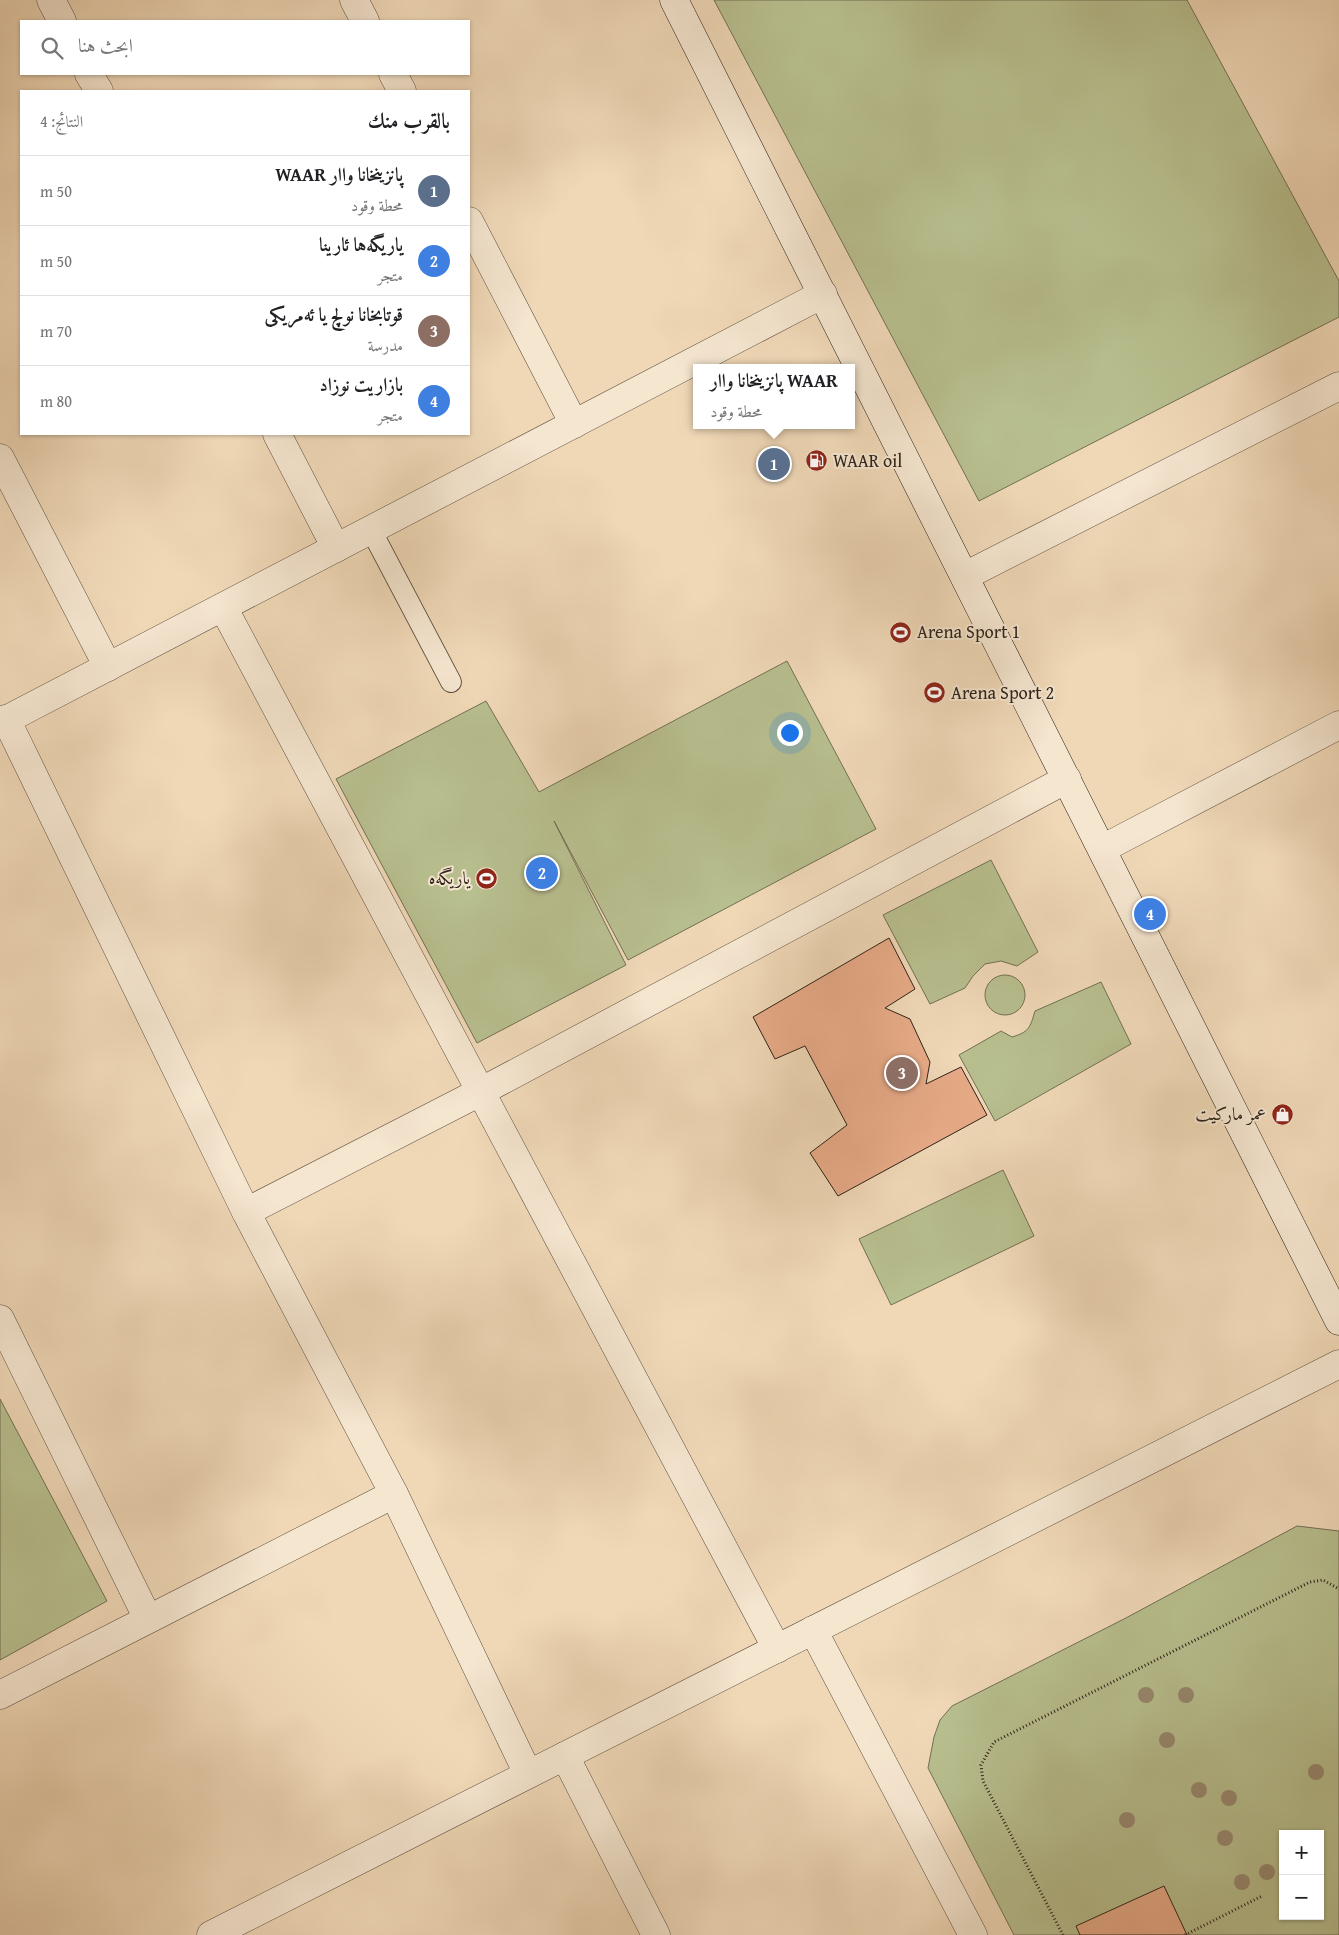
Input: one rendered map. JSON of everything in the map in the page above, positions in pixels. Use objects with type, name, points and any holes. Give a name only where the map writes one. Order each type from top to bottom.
[{"type":"street","points":[[51,0],[61,20]]},
{"type":"street","points":[[354,0],[364,20]]},
{"type":"street","points":[[674,0],[1339,1321]]},
{"type":"street","points":[[90,75],[97,90]]},
{"type":"street","points":[[393,75],[401,90]]},
{"type":"street","points":[[470,223],[574,424]]},
{"type":"street","points":[[528,1774],[394,1494],[246,1212],[3,721],[823,294]]},
{"type":"street","points":[[965,576],[1339,386]]},
{"type":"street","points":[[278,435],[336,548]]},
{"type":"street","points":[[0,458],[108,667]]},
{"type":"street","points":[[223,607],[777,1649]]},
{"type":"street","points":[[1102,849],[1339,725]]},
{"type":"street","points":[[246,1212],[480,1092],[1067,779]]},
{"type":"street","points":[[0,1318],[148,1619]]},
{"type":"street","points":[[211,1935],[1339,1364]]},
{"type":"street","points":[[0,1695],[394,1494]]},
{"type":"street","points":[[813,1630],[973,1935]]},
{"type":"street","points":[[565,1756],[656,1935]]},
{"type":"lane","points":[[370,530],[451,682]]},
{"type":"path","points":[[1063,1935],[983,1782],[981,1765],[994,1742],[1310,1582],[1323,1580],[1339,1589]]},
{"type":"path","points":[[1185,1935],[1262,1896]]},
{"type":"green space","points":[[714,0],[1187,0],[1339,281],[1339,317],[979,501]]},
{"type":"green space","points":[[787,661],[876,829],[628,960],[554,821],[626,965],[477,1043],[336,779],[486,701],[539,792]]},
{"type":"green space","points":[[991,860],[1038,952],[1017,966],[1001,961],[985,964],[973,976],[965,988],[930,1004],[883,915]]},
{"type":"green space","points":[[1009,975],[1016,978],[1022,984],[1025,995],[1024,1003],[1016,1012],[1009,1015],[1001,1015],[994,1012],[986,1003],[985,991],[988,984],[997,976]]},
{"type":"green space","points":[[1101,982],[1131,1044],[995,1121],[959,1055],[1001,1031],[1012,1037],[1022,1033],[1030,1025],[1035,1011]]},
{"type":"green space","points":[[1003,1170],[1034,1236],[891,1305],[859,1239]]},
{"type":"green space","points":[[0,1399],[107,1601],[0,1660]]},
{"type":"green space","points":[[1297,1526],[1339,1531],[1339,1935],[1014,1935],[928,1768],[934,1737],[940,1720],[952,1706],[1124,1619]]},
{"type":"building","points":[[889,938],[915,989],[885,1008],[910,1019],[930,1062],[926,1084],[961,1067],[987,1115],[838,1196],[810,1153],[847,1125],[805,1046],[775,1059],[753,1017]]},
{"type":"building","points":[[1164,1886],[1187,1935],[1080,1935],[1076,1926]]},
{"type":"place","name":"WAAR oil","points":[[817,461]]},
{"type":"place","name":"پانزینخانا واار WAAR","points":[[774,464]]},
{"type":"place","name":"Arena Sport 1","points":[[901,632]]},
{"type":"place","name":"Arena Sport 2","points":[[935,693]]},
{"type":"place","name":"ياريگەها ئارينا","points":[[542,873]]},
{"type":"place","name":"یاریگه‌ه","points":[[486,878]]},
{"type":"place","name":"بازاريت نوزاد","points":[[1150,914]]},
{"type":"place","name":"قوتابخانا نولچ يا ئەمريكى","points":[[902,1073]]},
{"type":"place","name":"عمر ماركيت","points":[[1282,1114]]}]
